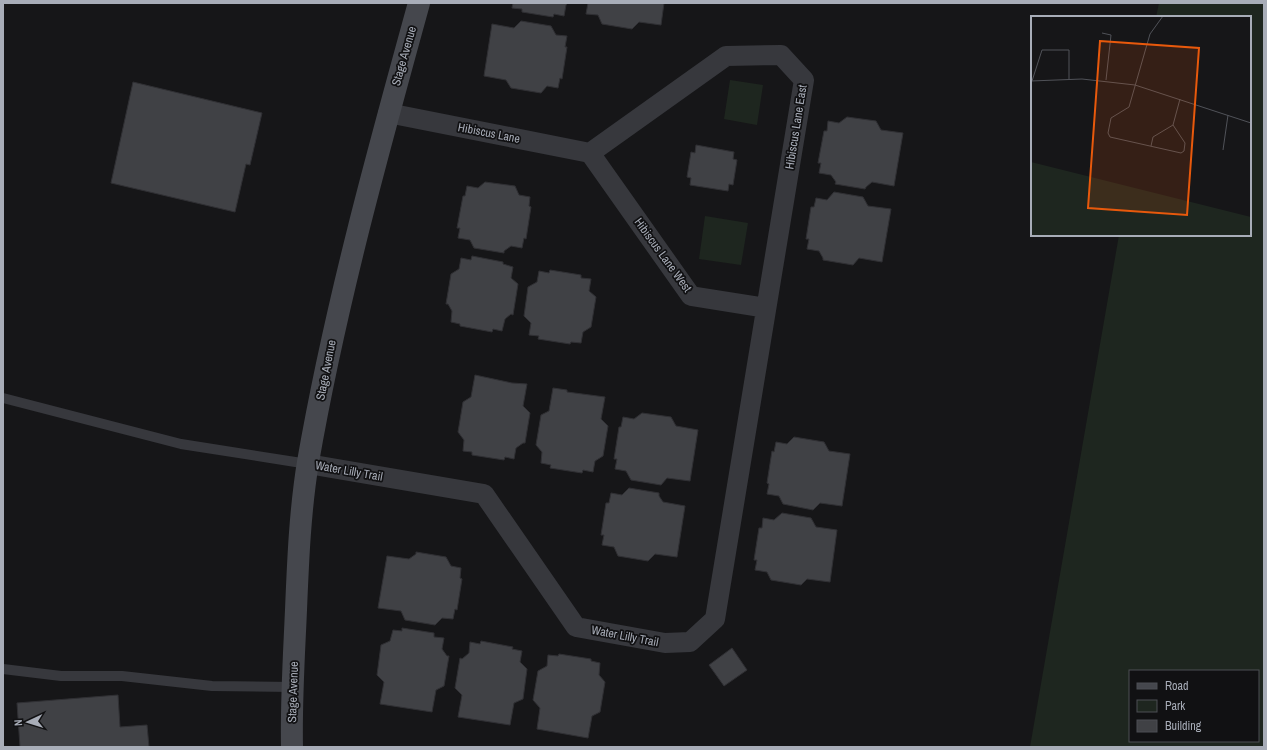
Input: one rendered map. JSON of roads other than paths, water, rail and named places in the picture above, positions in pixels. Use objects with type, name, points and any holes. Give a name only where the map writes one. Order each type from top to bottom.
[{"type":"main road","name":"Stage Avenue","points":[[292,747],[299,550],[308,464],[336,315],[388,113],[419,3]]},
{"type":"street","name":"Hibiscus Lane East","points":[[590,153],[726,56],[781,55],[804,80],[766,308]]},
{"type":"street","name":"Hibiscus Lane","points":[[388,113],[590,153]]},
{"type":"street","name":"Hibiscus Lane West","points":[[590,153],[691,296],[766,308]]},
{"type":"street","name":"Water Lilly Trail","points":[[308,464],[484,494],[576,627],[665,644],[690,642],[715,619],[766,308]]},
{"type":"lane","points":[[3,398],[181,444],[308,464]]},
{"type":"lane","points":[[3,669],[61,676],[122,676],[212,686],[293,686]]}]
